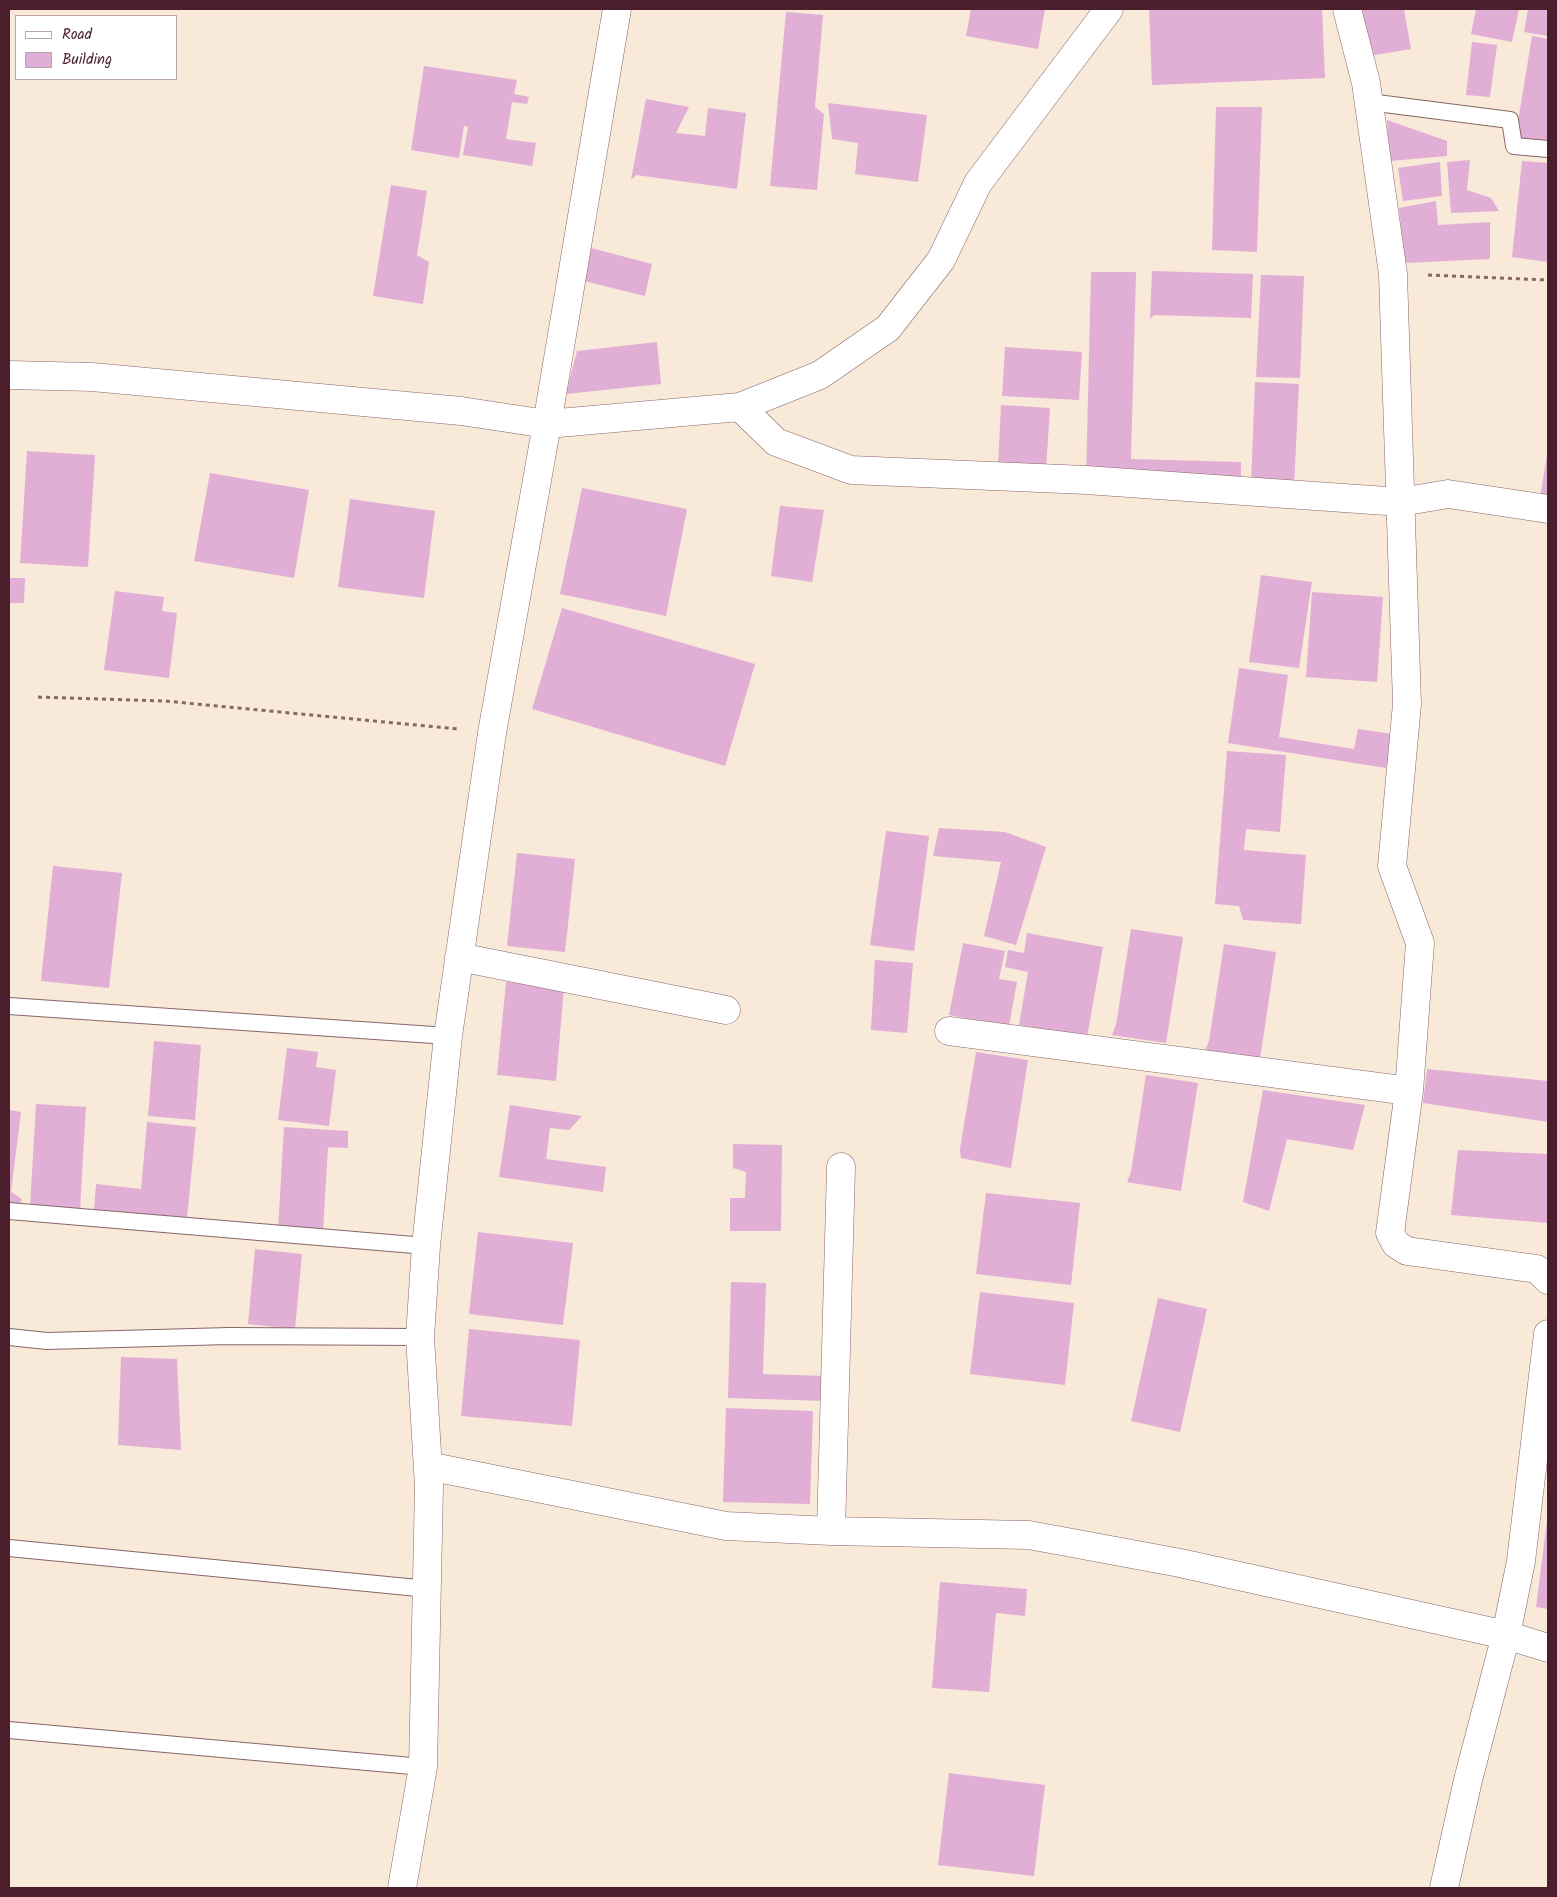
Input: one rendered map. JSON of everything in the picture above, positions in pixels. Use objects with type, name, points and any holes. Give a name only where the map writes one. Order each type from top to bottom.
[{"type":"street","points":[[402,1888],[423,1766],[428,1589],[428,1466],[420,1337],[426,1246],[448,1036],[492,733],[547,424],[617,9]]},
{"type":"street","points":[[9,375],[92,377],[461,411],[547,424],[740,407],[820,375],[888,328],[941,260],[978,183],[1109,9]]},
{"type":"street","points":[[1347,9],[1366,83],[1393,274],[1407,704],[1392,866],[1420,943],[1409,1091],[1390,1233],[1396,1244],[1408,1251],[1537,1269],[1548,1280]]},
{"type":"street","points":[[740,407],[776,442],[851,470],[1086,480],[1401,502],[1448,494],[1548,509]]},
{"type":"street","points":[[459,958],[726,1010]]},
{"type":"street","points":[[949,1031],[1409,1091]]},
{"type":"street","points":[[831,1531],[841,1167]]},
{"type":"street","points":[[1444,1888],[1468,1780],[1506,1635],[1521,1561],[1548,1334]]},
{"type":"street","points":[[428,1466],[726,1526],[831,1531],[1029,1535],[1180,1563],[1506,1635],[1548,1648]]},
{"type":"lane","points":[[1368,102],[1510,120],[1514,146],[1548,149]]},
{"type":"lane","points":[[9,1006],[448,1036]]},
{"type":"lane","points":[[9,1211],[426,1246]]},
{"type":"lane","points":[[9,1337],[47,1341],[229,1336],[420,1337]]},
{"type":"lane","points":[[9,1548],[428,1589]]},
{"type":"lane","points":[[9,1730],[423,1766]]},
{"type":"path","points":[[1393,274],[1548,280]]},
{"type":"path","points":[[38,698],[165,701],[492,733]]},
{"type":"building","points":[[971,9],[1045,9],[1038,49],[966,36]]},
{"type":"building","points":[[1149,9],[1322,9],[1325,78],[1152,85]]},
{"type":"building","points":[[1355,9],[1404,9],[1411,49],[1363,57]]},
{"type":"building","points":[[1476,9],[1519,9],[1512,42],[1471,34]]},
{"type":"building","points":[[1528,9],[1548,9],[1548,36],[1524,32]]},
{"type":"building","points":[[786,12],[823,15],[815,107],[824,114],[817,190],[770,186]]},
{"type":"building","points":[[1532,36],[1548,39],[1548,145],[1515,140]]},
{"type":"building","points":[[1472,42],[1497,45],[1490,97],[1466,95]]},
{"type":"building","points":[[424,66],[517,80],[514,94],[529,97],[527,104],[512,102],[506,139],[536,143],[532,166],[463,155],[468,127],[464,126],[459,158],[411,150]]},
{"type":"building","points":[[646,99],[689,107],[676,133],[705,136],[708,108],[746,113],[737,189],[636,175],[631,180]]},
{"type":"building","points":[[828,103],[927,115],[918,182],[855,174],[858,143],[832,139]]},
{"type":"building","points":[[1216,107],[1262,107],[1257,252],[1212,250]]},
{"type":"building","points":[[1387,120],[1447,141],[1447,156],[1390,161]]},
{"type":"building","points":[[1470,160],[1467,190],[1491,198],[1499,211],[1451,213],[1447,162]]},
{"type":"building","points":[[1522,161],[1548,163],[1548,262],[1512,257]]},
{"type":"building","points":[[1440,162],[1442,196],[1403,201],[1398,168]]},
{"type":"building","points":[[391,185],[427,191],[417,255],[429,262],[423,304],[373,296]]},
{"type":"building","points":[[1436,201],[1438,225],[1490,222],[1490,259],[1405,263],[1399,208]]},
{"type":"building","points":[[591,248],[652,264],[645,296],[584,281]]},
{"type":"building","points":[[1152,271],[1253,274],[1251,318],[1154,315],[1150,319]]},
{"type":"building","points":[[1091,272],[1136,272],[1131,459],[1241,462],[1241,484],[1086,480]]},
{"type":"building","points":[[1261,275],[1304,276],[1300,378],[1256,377]]},
{"type":"building","points":[[657,342],[661,384],[566,394],[577,351]]},
{"type":"building","points":[[1005,347],[1082,352],[1079,400],[1002,396]]},
{"type":"building","points":[[1255,382],[1299,384],[1294,486],[1251,484]]},
{"type":"building","points":[[1001,405],[1050,408],[1046,469],[998,466]]},
{"type":"building","points":[[27,451],[95,455],[88,567],[20,563]]},
{"type":"building","points":[[1547,455],[1548,523],[1536,522]]},
{"type":"building","points":[[210,473],[309,490],[294,578],[194,561]]},
{"type":"building","points":[[582,488],[687,509],[666,616],[560,594]]},
{"type":"building","points":[[350,499],[435,511],[424,598],[338,587]]},
{"type":"building","points":[[780,506],[824,510],[812,582],[771,576]]},
{"type":"building","points":[[1261,575],[1312,582],[1299,668],[1249,662]]},
{"type":"building","points":[[9,578],[25,578],[24,603],[9,603]]},
{"type":"building","points":[[115,591],[164,597],[162,611],[177,613],[169,678],[104,670]]},
{"type":"building","points":[[1312,592],[1383,597],[1377,682],[1306,677]]},
{"type":"building","points":[[562,608],[755,664],[725,766],[532,709]]},
{"type":"building","points":[[1239,668],[1288,675],[1279,737],[1354,749],[1358,729],[1392,734],[1386,768],[1228,743]]},
{"type":"building","points":[[1227,751],[1286,755],[1280,832],[1246,829],[1244,850],[1306,855],[1301,924],[1243,920],[1239,906],[1215,904]]},
{"type":"building","points":[[939,828],[1005,832],[1046,847],[1016,945],[984,936],[1001,862],[933,856]]},
{"type":"building","points":[[886,831],[929,836],[914,951],[870,945]]},
{"type":"building","points":[[517,853],[575,859],[565,952],[507,946]]},
{"type":"building","points":[[53,866],[122,873],[109,988],[41,981]]},
{"type":"building","points":[[1131,929],[1183,937],[1166,1043],[1112,1035],[1116,1025]]},
{"type":"building","points":[[1027,933],[1103,947],[1087,1037],[1019,1025],[1028,972],[1005,967],[1008,950],[1024,953]]},
{"type":"building","points":[[963,943],[1005,951],[999,979],[1017,982],[1009,1026],[949,1015]]},
{"type":"building","points":[[1224,944],[1276,952],[1260,1059],[1205,1051],[1209,1041]]},
{"type":"building","points":[[875,960],[913,963],[907,1033],[871,1030]]},
{"type":"building","points":[[506,982],[564,988],[556,1081],[497,1075]]},
{"type":"building","points":[[154,1041],[201,1045],[195,1120],[148,1116]]},
{"type":"building","points":[[287,1048],[318,1052],[316,1067],[336,1070],[329,1126],[278,1120]]},
{"type":"building","points":[[976,1052],[1028,1060],[1011,1168],[961,1158],[960,1149]]},
{"type":"building","points":[[1427,1069],[1548,1081],[1548,1122],[1423,1103]]},
{"type":"building","points":[[1146,1075],[1198,1083],[1181,1191],[1127,1182],[1131,1172]]},
{"type":"building","points":[[1263,1090],[1365,1105],[1353,1150],[1287,1139],[1269,1211],[1243,1202]]},
{"type":"building","points":[[36,1104],[86,1107],[80,1210],[30,1208]]},
{"type":"building","points":[[510,1105],[582,1116],[569,1130],[550,1128],[546,1159],[606,1167],[603,1192],[499,1177]]},
{"type":"building","points":[[9,1110],[21,1112],[11,1192],[22,1199],[16,1212],[9,1211]]},
{"type":"building","points":[[147,1122],[196,1127],[187,1218],[94,1209],[96,1184],[141,1189]]},
{"type":"building","points":[[284,1127],[348,1131],[348,1148],[328,1147],[323,1231],[278,1229]]},
{"type":"building","points":[[733,1144],[782,1145],[781,1231],[730,1231],[730,1198],[745,1198],[746,1172],[733,1168]]},
{"type":"building","points":[[1458,1150],[1548,1154],[1548,1223],[1451,1215]]},
{"type":"building","points":[[986,1193],[1080,1203],[1071,1285],[976,1274]]},
{"type":"building","points":[[478,1232],[573,1243],[563,1325],[469,1314]]},
{"type":"building","points":[[255,1249],[302,1254],[295,1329],[248,1324]]},
{"type":"building","points":[[731,1282],[766,1283],[763,1374],[826,1376],[826,1401],[728,1398]]},
{"type":"building","points":[[980,1292],[1074,1303],[1065,1385],[970,1374]]},
{"type":"building","points":[[1158,1298],[1207,1309],[1180,1432],[1131,1421]]},
{"type":"building","points":[[469,1329],[580,1340],[572,1426],[461,1416]]},
{"type":"building","points":[[121,1357],[177,1359],[181,1450],[118,1445]]},
{"type":"building","points":[[726,1408],[813,1411],[810,1504],[723,1502]]},
{"type":"building","points":[[1548,1521],[1548,1609],[1536,1607]]},
{"type":"building","points":[[940,1582],[1027,1589],[1025,1616],[996,1613],[989,1692],[932,1688]]},
{"type":"building","points":[[949,1773],[1045,1785],[1034,1876],[938,1865]]}]
